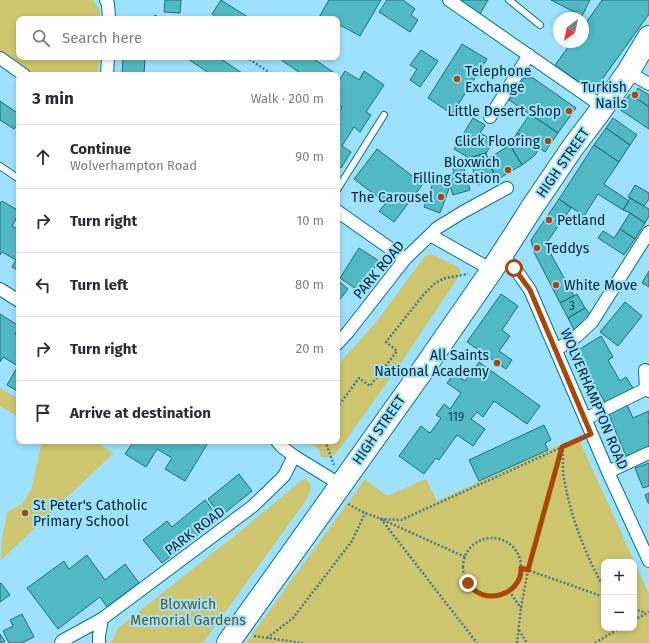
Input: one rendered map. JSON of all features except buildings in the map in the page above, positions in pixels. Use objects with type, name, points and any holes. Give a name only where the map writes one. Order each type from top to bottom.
[{"type":"highway","name":"HIGH STREET","points":[[232,638],[420,374],[573,147],[628,72],[649,37]]},
{"type":"street","points":[[106,0],[108,4],[109,16]]},
{"type":"street","points":[[450,0],[603,107]]},
{"type":"street","points":[[490,117],[529,55]]},
{"type":"street","points":[[0,58],[20,72]]},
{"type":"street","points":[[107,72],[108,60]]},
{"type":"street","points":[[628,72],[649,84]]},
{"type":"street","name":"PARK ROAD","points":[[340,341],[405,259],[437,228],[448,221],[489,204],[507,188]]},
{"type":"street","points":[[340,213],[405,259]]},
{"type":"street","points":[[556,350],[577,336],[592,322],[649,232]]},
{"type":"street","points":[[430,235],[496,263]]},
{"type":"street","name":"WOLVERHAMPTON ROAD","points":[[496,263],[514,268],[530,290],[591,434],[649,562]]},
{"type":"street","points":[[0,289],[16,299]]},
{"type":"street","points":[[585,419],[648,390],[645,370]]},
{"type":"street","points":[[280,444],[337,490]]},
{"type":"street","points":[[608,472],[649,453]]},
{"type":"street","name":"PARK ROAD","points":[[61,643],[62,641],[102,619],[253,506],[284,476],[294,456]]},
{"type":"street","points":[[99,643],[102,619]]},
{"type":"lane","points":[[509,0],[540,25]]},
{"type":"lane","points":[[340,185],[384,115]]},
{"type":"lane","points":[[0,166],[16,177]]},
{"type":"path","points":[[250,60],[268,72]]},
{"type":"path","points":[[340,404],[359,378],[370,386],[375,380],[397,351],[386,342],[428,289],[437,282],[446,278],[496,263]]},
{"type":"path","points":[[381,519],[401,520],[591,434]]},
{"type":"path","points":[[517,643],[521,608],[528,570],[562,447]]},
{"type":"path","points":[[562,447],[564,482],[575,524],[593,568],[601,583]]},
{"type":"path","points":[[337,490],[365,513],[465,556]]},
{"type":"path","points":[[267,638],[293,618],[352,541],[365,513]]},
{"type":"path","points":[[381,519],[477,643]]},
{"type":"path","points":[[488,539],[498,539],[515,549],[520,558],[520,577],[516,585],[501,595],[482,595],[474,590],[464,575],[463,565],[465,556],[478,542],[488,539]]},
{"type":"path","points":[[521,568],[601,596]]},
{"type":"path","points":[[509,591],[521,608]]},
{"type":"path","points":[[637,609],[647,613]]},
{"type":"path","points":[[637,618],[647,613]]},
{"type":"path","points":[[519,630],[527,643]]},
{"type":"path","points":[[595,643],[615,631]]},
{"type":"path","points":[[232,638],[267,638],[303,643]]},
{"type":"green space","points":[[0,0],[93,0],[100,10],[100,16],[16,16],[16,60],[99,60],[98,72],[28,72],[0,53]]},
{"type":"green space","points":[[429,254],[433,255],[459,267],[461,272],[459,276],[399,366],[338,451],[330,457],[321,457],[320,450],[311,444],[340,444],[340,363],[376,322],[424,257]]},
{"type":"green space","points":[[0,388],[16,397],[16,415],[0,406]]},
{"type":"green space","points":[[578,437],[633,559],[601,559],[601,631],[637,631],[637,567],[649,594],[649,643],[246,643],[365,479],[387,496],[426,479],[437,501]]},
{"type":"green space","points":[[41,444],[98,444],[114,453],[1,560],[2,539],[7,512],[22,504],[31,490]]},
{"type":"green space","name":"Bloxwich Memorial Gardens","points":[[306,479],[311,486],[307,499],[203,643],[111,643],[118,628],[243,529],[302,480]]},
{"type":"place","name":"Telephone Exchange","points":[[457,79]]},
{"type":"place","name":"Turkish Nails","points":[[635,95]]},
{"type":"place","name":"Little Desert Shop","points":[[569,111]]},
{"type":"place","name":"Click Flooring","points":[[548,141]]},
{"type":"place","name":"Bloxwich Filling Station","points":[[508,170]]},
{"type":"place","name":"The Carousel","points":[[441,197]]},
{"type":"place","name":"Petland","points":[[549,220]]},
{"type":"place","name":"Teddys","points":[[537,248]]},
{"type":"place","name":"White Move","points":[[556,285]]},
{"type":"place","name":"All Saints National Academy","points":[[497,363]]},
{"type":"place","name":"St Peter's Catholic Primary School","points":[[25,513]]},
{"type":"route","points":[[468,583],[474,590],[482,595],[492,596],[501,595],[516,585],[520,577],[521,568],[528,570],[562,447],[591,434],[530,290],[514,268]]}]
